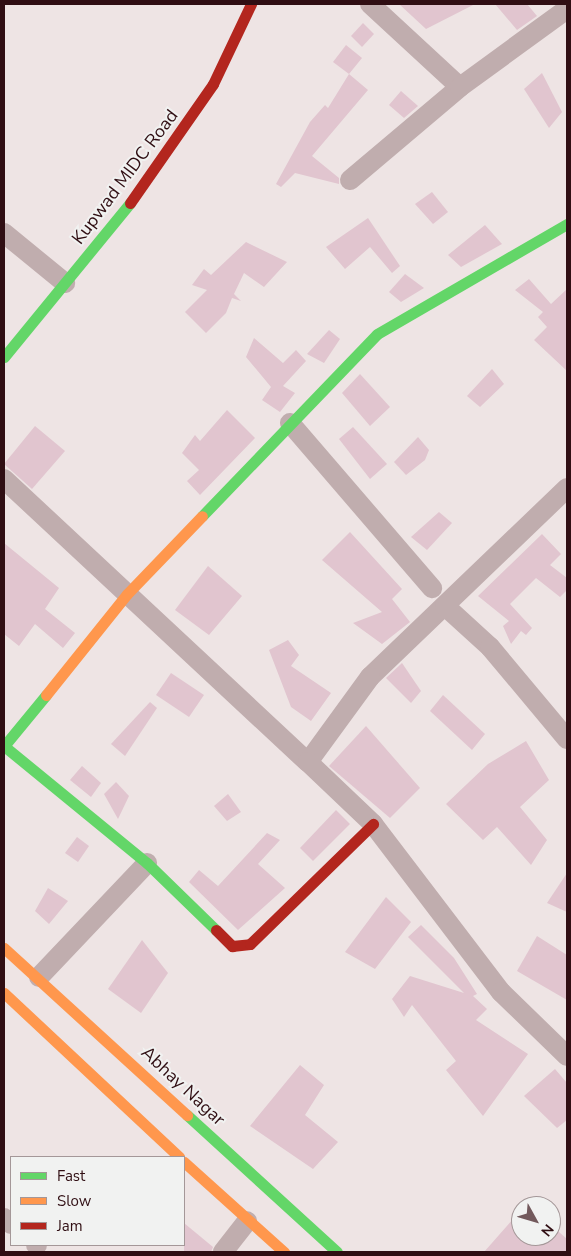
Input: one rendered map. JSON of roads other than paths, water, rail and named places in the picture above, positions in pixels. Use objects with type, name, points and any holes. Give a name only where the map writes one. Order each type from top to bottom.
[{"type":"main road","name":"Kupwad MIDC Road","points":[[4,357],[65,283],[189,123],[213,84],[251,4]]},
{"type":"main road","points":[[373,824],[243,947],[232,946],[147,863],[4,746],[127,594],[377,334],[567,224]]},
{"type":"main road","name":"Abhay Nagar","points":[[4,948],[39,977],[337,1252]]},
{"type":"main road","points":[[4,993],[178,1156]]},
{"type":"main road","points":[[185,1163],[247,1221],[284,1252]]},
{"type":"street","points":[[370,4],[460,88]]},
{"type":"street","points":[[350,180],[460,88],[567,9]]},
{"type":"street","points":[[4,233],[65,283]]},
{"type":"street","points":[[290,423],[432,588]]},
{"type":"street","points":[[4,479],[373,824],[501,992],[567,1056]]},
{"type":"street","points":[[308,762],[370,677],[567,488]]},
{"type":"street","points":[[445,606],[490,647],[567,738]]},
{"type":"street","points":[[39,977],[147,863]]},
{"type":"street","points":[[223,1252],[247,1221]]}]
